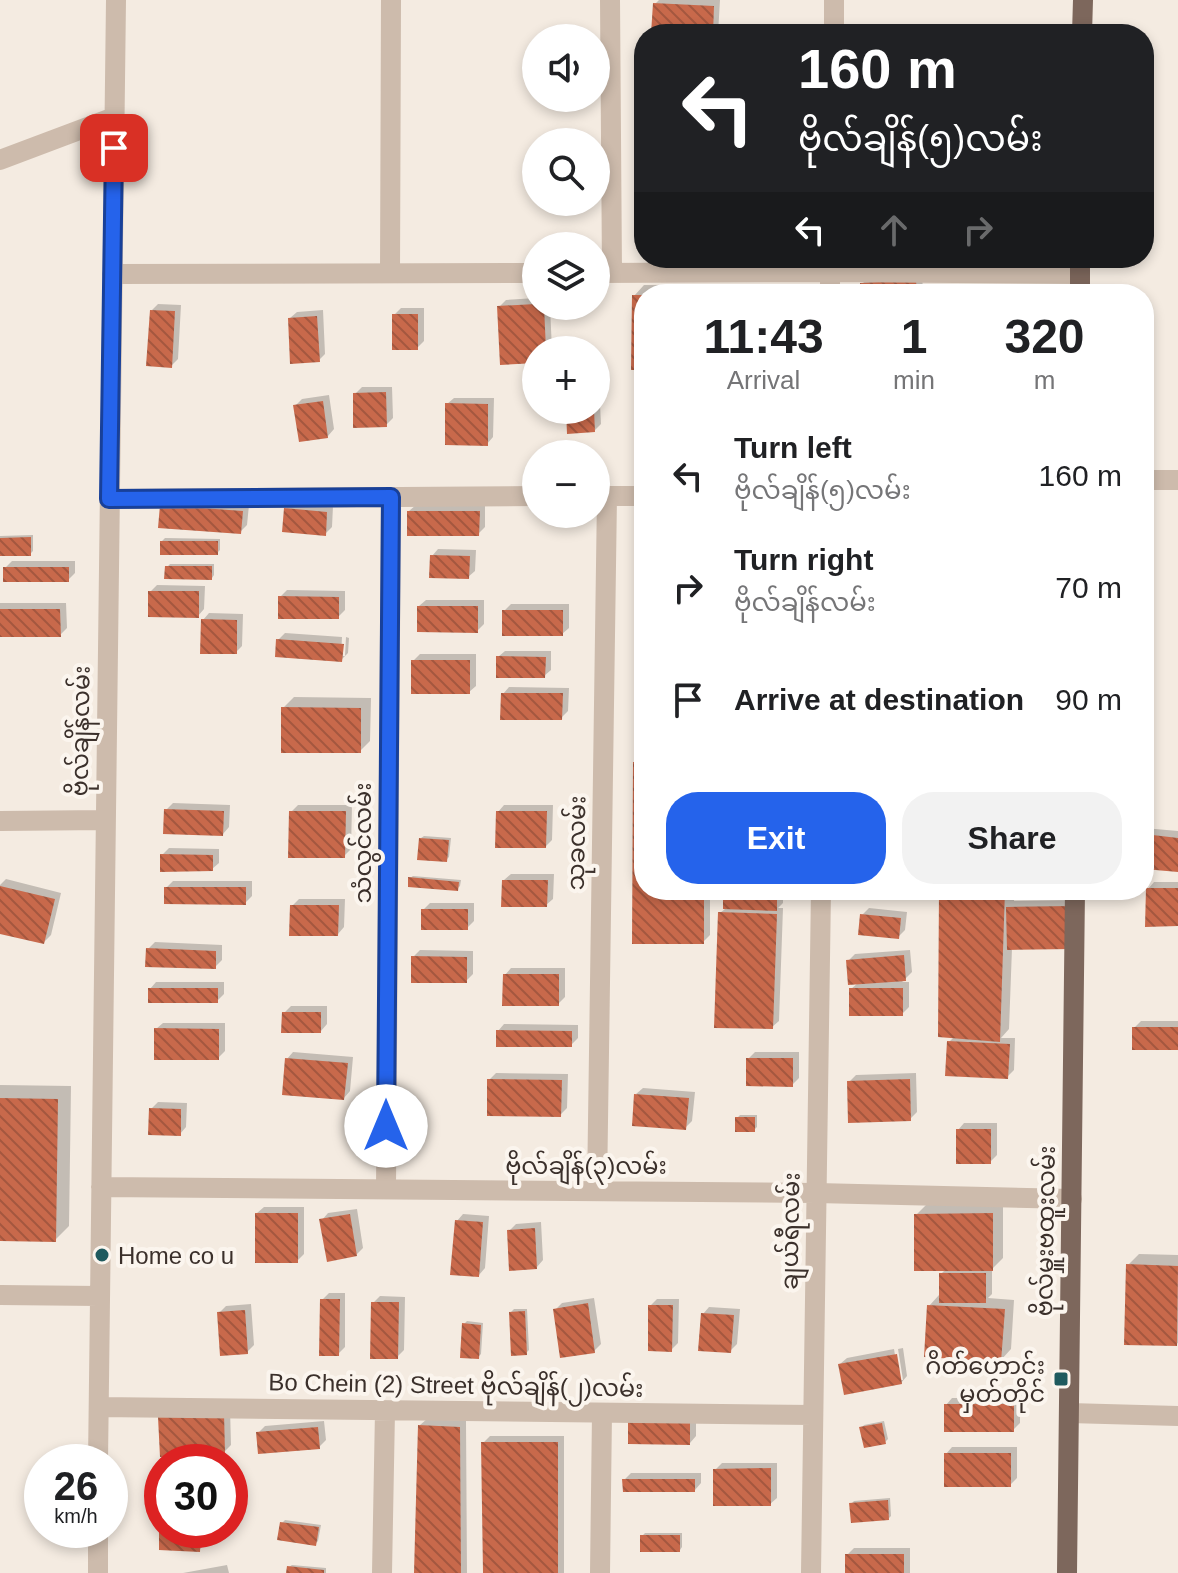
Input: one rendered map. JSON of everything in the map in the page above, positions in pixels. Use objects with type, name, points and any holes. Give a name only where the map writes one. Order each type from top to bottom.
[{"type":"main road","points":[[1082,24],[1083,0]]},
{"type":"main road","name":"ဗိုလ်မှူးဗထူးလမ်း","points":[[1067,1573],[1075,900]]},
{"type":"street","name":"ဗိုလ်ချိန်လမ်း","points":[[98,1444],[116,0]]},
{"type":"street","points":[[390,273],[391,0]]},
{"type":"street","points":[[605,232],[610,0]]},
{"type":"street","points":[[834,0],[834,24]]},
{"type":"street","points":[[0,160],[114,117]]},
{"type":"street","points":[[610,273],[745,268]]},
{"type":"street","points":[[905,268],[1080,275]]},
{"type":"street","points":[[112,274],[522,273]]},
{"type":"street","points":[[1154,480],[1178,480]]},
{"type":"street","points":[[109,499],[522,496]]},
{"type":"street","points":[[610,496],[634,496]]},
{"type":"street","name":"သံလွင်လမ်း","points":[[386,1189],[391,497]]},
{"type":"street","name":"သုခလမ်း","points":[[597,1191],[602,528]]},
{"type":"street","points":[[0,821],[105,820]]},
{"type":"street","name":"ချယ်ရီလမ်း","points":[[811,1573],[821,900]]},
{"type":"street","name":"ဗိုလ်ချိန်(၃)လမ်း","points":[[101,1187],[816,1193],[1072,1199]]},
{"type":"street","points":[[0,1295],[99,1296]]},
{"type":"street","name":"Bo Chein (2) Street ဗိုလ်ချိန်(၂)လမ်း","points":[[99,1407],[813,1415]]},
{"type":"street","points":[[382,1573],[385,1411]]},
{"type":"street","points":[[600,1573],[602,1413]]},
{"type":"street","points":[[1069,1413],[1178,1416]]},
{"type":"street","points":[[98,1548],[98,1573]]},
{"type":"building","points":[[653,3],[714,6],[713,24],[652,24]]},
{"type":"building","points":[[916,280],[916,284],[860,284]]},
{"type":"building","points":[[632,295],[634,295],[634,370],[631,370]]},
{"type":"building","points":[[522,305],[522,320],[545,320],[545,336],[522,336],[522,364],[500,365],[497,306]]},
{"type":"building","points":[[150,310],[175,311],[172,368],[146,366]]},
{"type":"building","points":[[392,314],[418,314],[418,350],[392,350]]},
{"type":"building","points":[[317,316],[320,362],[290,364],[288,318]]},
{"type":"building","points":[[386,392],[387,427],[353,428],[353,393]]},
{"type":"building","points":[[323,401],[328,438],[299,442],[293,405]]},
{"type":"building","points":[[445,403],[488,404],[488,446],[445,445]]},
{"type":"building","points":[[567,424],[595,424],[595,432],[567,434]]},
{"type":"building","points":[[160,505],[243,511],[241,534],[158,528]]},
{"type":"building","points":[[284,508],[327,512],[326,536],[282,532]]},
{"type":"building","points":[[407,511],[480,511],[479,536],[407,536]]},
{"type":"building","points":[[31,537],[31,556],[0,556],[0,538]]},
{"type":"building","points":[[160,541],[218,541],[218,555],[160,555]]},
{"type":"building","points":[[430,555],[470,556],[469,579],[429,578]]},
{"type":"building","points":[[165,566],[212,566],[212,580],[164,579]]},
{"type":"building","points":[[3,567],[69,567],[69,582],[3,582]]},
{"type":"building","points":[[148,591],[199,591],[199,618],[148,617]]},
{"type":"building","points":[[278,596],[339,597],[339,619],[278,619]]},
{"type":"building","points":[[417,606],[478,606],[478,633],[417,632]]},
{"type":"building","points":[[0,609],[60,609],[61,637],[0,637]]},
{"type":"building","points":[[502,610],[563,610],[563,636],[502,636]]},
{"type":"building","points":[[201,619],[237,620],[237,654],[200,654]]},
{"type":"building","points":[[276,639],[344,644],[342,662],[275,657]]},
{"type":"building","points":[[496,656],[546,657],[545,678],[496,678]]},
{"type":"building","points":[[411,660],[470,660],[470,694],[411,694]]},
{"type":"building","points":[[501,693],[563,693],[562,720],[500,720]]},
{"type":"building","points":[[281,707],[361,708],[361,753],[281,753]]},
{"type":"building","points":[[634,762],[634,900],[704,900],[704,944],[632,944]]},
{"type":"building","points":[[164,809],[224,811],[223,836],[163,834]]},
{"type":"building","points":[[289,811],[346,811],[345,858],[288,858]]},
{"type":"building","points":[[496,811],[547,811],[546,848],[495,848]]},
{"type":"building","points":[[1154,835],[1178,838],[1178,872],[1154,870]]},
{"type":"building","points":[[419,838],[449,840],[447,862],[417,860]]},
{"type":"building","points":[[160,854],[213,855],[213,871],[160,872]]},
{"type":"building","points":[[408,877],[459,882],[458,891],[408,887]]},
{"type":"building","points":[[502,880],[548,880],[547,907],[501,907]]},
{"type":"building","points":[[0,886],[55,899],[44,944],[0,934]]},
{"type":"building","points":[[164,887],[246,887],[246,905],[164,904]]},
{"type":"building","points":[[1154,888],[1178,888],[1178,926],[1145,927],[1146,900],[1154,900]]},
{"type":"building","points":[[723,900],[777,900],[777,911],[723,909]]},
{"type":"building","points":[[939,900],[1005,900],[1000,1042],[938,1037]]},
{"type":"building","points":[[290,905],[339,905],[338,936],[289,936]]},
{"type":"building","points":[[1072,906],[1072,949],[1007,950],[1006,907]]},
{"type":"building","points":[[421,909],[468,909],[468,930],[421,930]]},
{"type":"building","points":[[718,912],[777,914],[773,1029],[714,1028]]},
{"type":"building","points":[[860,914],[901,918],[899,939],[858,935]]},
{"type":"building","points":[[146,948],[216,951],[216,969],[145,967]]},
{"type":"building","points":[[904,955],[906,981],[848,985],[846,960]]},
{"type":"building","points":[[411,956],[467,957],[467,983],[411,983]]},
{"type":"building","points":[[503,974],[559,974],[559,1006],[502,1006]]},
{"type":"building","points":[[148,988],[218,988],[218,1003],[148,1003]]},
{"type":"building","points":[[849,988],[903,988],[903,1016],[849,1016]]},
{"type":"building","points":[[282,1012],[321,1012],[321,1033],[281,1033]]},
{"type":"building","points":[[1132,1027],[1178,1027],[1178,1050],[1132,1050]]},
{"type":"building","points":[[154,1028],[219,1029],[219,1060],[154,1060]]},
{"type":"building","points":[[496,1030],[572,1031],[572,1047],[496,1047]]},
{"type":"building","points":[[947,1041],[1010,1044],[1008,1079],[945,1076]]},
{"type":"building","points":[[285,1058],[348,1063],[344,1100],[282,1095]]},
{"type":"building","points":[[746,1058],[793,1058],[793,1087],[746,1086]]},
{"type":"building","points":[[487,1079],[562,1080],[561,1117],[487,1116]]},
{"type":"building","points":[[910,1079],[911,1121],[848,1123],[847,1081]]},
{"type":"building","points":[[634,1094],[689,1098],[686,1130],[632,1126]]},
{"type":"building","points":[[0,1098],[58,1099],[56,1242],[0,1241]]},
{"type":"building","points":[[149,1108],[181,1109],[181,1136],[148,1135]]},
{"type":"building","points":[[735,1117],[755,1117],[755,1132],[735,1132]]},
{"type":"building","points":[[956,1129],[991,1129],[991,1164],[956,1164]]},
{"type":"building","points":[[255,1213],[298,1213],[298,1263],[255,1263]]},
{"type":"building","points":[[993,1213],[993,1271],[914,1271],[914,1214]]},
{"type":"building","points":[[350,1214],[357,1256],[327,1262],[319,1219]]},
{"type":"building","points":[[455,1220],[483,1222],[479,1277],[450,1275]]},
{"type":"building","points":[[535,1228],[537,1269],[509,1271],[507,1230]]},
{"type":"building","points":[[1126,1264],[1178,1266],[1177,1346],[1124,1345]]},
{"type":"building","points":[[939,1273],[986,1273],[986,1303],[939,1303]]},
{"type":"building","points":[[320,1299],[340,1299],[339,1356],[319,1356]]},
{"type":"building","points":[[371,1302],[399,1302],[398,1359],[370,1359]]},
{"type":"building","points":[[588,1303],[595,1353],[560,1358],[553,1309]]},
{"type":"building","points":[[648,1305],[673,1305],[672,1352],[648,1351]]},
{"type":"building","points":[[927,1305],[1005,1309],[1001,1362],[924,1357]]},
{"type":"building","points":[[245,1310],[248,1354],[220,1356],[217,1312]]},
{"type":"building","points":[[525,1311],[527,1355],[511,1356],[509,1312]]},
{"type":"building","points":[[701,1313],[734,1315],[731,1353],[698,1351]]},
{"type":"building","points":[[462,1323],[481,1325],[479,1359],[460,1358]]},
{"type":"building","points":[[897,1354],[902,1384],[844,1395],[838,1364]]},
{"type":"building","points":[[944,1404],[1014,1404],[1014,1432],[944,1432]]},
{"type":"building","points":[[224,1413],[225,1444],[159,1444],[158,1417]]},
{"type":"building","points":[[628,1417],[690,1417],[690,1445],[628,1444]]},
{"type":"building","points":[[882,1423],[886,1444],[864,1448],[859,1427]]},
{"type":"building","points":[[418,1425],[460,1427],[461,1573],[414,1573]]},
{"type":"building","points":[[318,1427],[320,1449],[258,1454],[256,1432]]},
{"type":"building","points":[[481,1442],[558,1442],[558,1573],[483,1573]]},
{"type":"building","points":[[944,1453],[1011,1453],[1011,1487],[944,1487]]},
{"type":"building","points":[[771,1468],[771,1506],[713,1506],[713,1469]]},
{"type":"building","points":[[622,1479],[695,1479],[695,1492],[623,1492]]},
{"type":"building","points":[[888,1500],[889,1520],[851,1523],[849,1503]]},
{"type":"building","points":[[280,1522],[319,1527],[316,1546],[277,1540]]},
{"type":"building","points":[[640,1535],[680,1535],[680,1552],[640,1552]]},
{"type":"building","points":[[159,1548],[200,1548],[200,1552]]},
{"type":"building","points":[[845,1554],[904,1554],[904,1573],[845,1573]]},
{"type":"building","points":[[287,1566],[324,1570],[324,1573],[286,1573]]},
{"type":"place","name":"Home co u","points":[[102,1255]]},
{"type":"place","name":"ဂိတ်ဟောင်း မှတ်တိုင်","points":[[1061,1379]]},
{"type":"route","points":[[114,148],[109,499],[391,497],[386,1126]]}]
